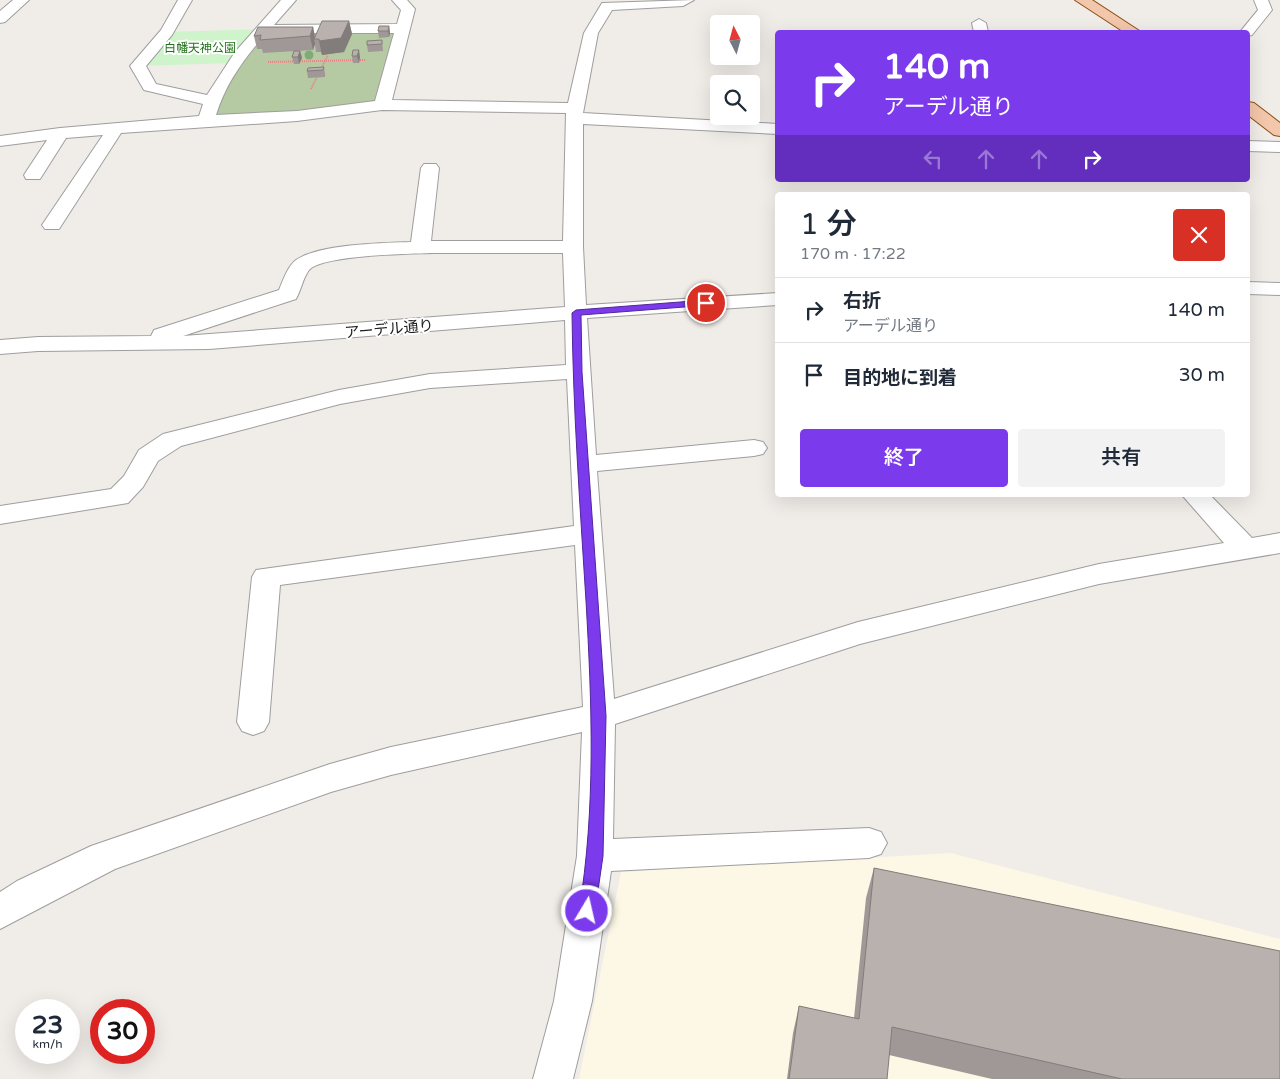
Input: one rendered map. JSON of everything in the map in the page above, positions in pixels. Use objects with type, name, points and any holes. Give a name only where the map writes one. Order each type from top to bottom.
[{"type":"main road","points":[[1082,0],[1131,30]]},
{"type":"main road","points":[[1250,108],[1280,131]]},
{"type":"street","points":[[0,19],[22,0]]},
{"type":"street","points":[[185,0],[167,32],[138,66],[150,87],[211,101]]},
{"type":"street","points":[[206,121],[211,101],[236,62],[261,29],[289,0]]},
{"type":"street","points":[[382,104],[408,9],[399,0]]},
{"type":"street","points":[[553,1079],[573,1001],[596,856],[599,716],[583,464],[573,247],[575,113],[591,33],[607,6],[682,2],[687,0]]},
{"type":"street","points":[[1249,30],[1265,10],[1261,0]]},
{"type":"street","points":[[261,29],[404,28]]},
{"type":"street","points":[[0,141],[115,128],[297,116],[382,104],[575,113],[775,129]]},
{"type":"street","points":[[52,225],[115,128]]},
{"type":"street","points":[[34,175],[60,133]]},
{"type":"street","points":[[1250,146],[1280,147]]},
{"type":"street","points":[[420,248],[430,168]]},
{"type":"street","points":[[140,342],[288,294],[303,264],[322,255],[420,248],[573,247]]},
{"type":"street","points":[[1250,288],[1280,289]]},
{"type":"street","name":"アーデル通り","points":[[0,347],[140,342],[219,342],[576,313],[775,299]]},
{"type":"street","points":[[0,514],[119,497],[134,481],[148,456],[172,440],[338,398],[430,381],[578,372]]},
{"type":"street","points":[[583,464],[754,448]]},
{"type":"street","points":[[1198,497],[1267,552]]},
{"type":"street","points":[[253,722],[266,577],[588,534]]},
{"type":"street","points":[[0,912],[30,893],[104,857],[330,778],[392,761],[599,716],[858,633],[1099,574],[1267,552]]},
{"type":"street","points":[[596,856],[868,843]]},
{"type":"path","points":[[316,80],[328,55]]},
{"type":"path","points":[[282,62],[361,60]]},
{"type":"shaded area","points":[[951,853],[1280,939],[1280,1079],[579,1079],[621,872]]},
{"type":"green space","points":[[404,28],[382,105],[206,121],[261,29]]},
{"type":"green space","name":"白幡天神公園","points":[[261,29],[235,63],[138,66],[167,32]]},
{"type":"building","points":[[322,21],[349,21],[341,38],[319,41],[319,39],[314,39]]},
{"type":"building","points":[[379,26],[389,26],[388,31],[378,31]]},
{"type":"building","points":[[258,27],[313,27],[310,36],[260,40],[261,35],[254,36]]},
{"type":"building","points":[[382,40],[382,44],[367,45],[367,41]]},
{"type":"building","points":[[353,50],[359,50],[357,56],[352,56]]},
{"type":"building","points":[[294,51],[300,51],[298,57],[292,57]]},
{"type":"building","points":[[324,67],[323,70],[307,71],[308,68]]},
{"type":"building","points":[[874,868],[1280,951],[1280,1079],[1122,1079],[892,1027],[887,1079],[789,1079],[799,1006],[859,1019]]},
{"type":"route","points":[[587,911],[596,856],[599,716],[576,313],[706,303]]}]
